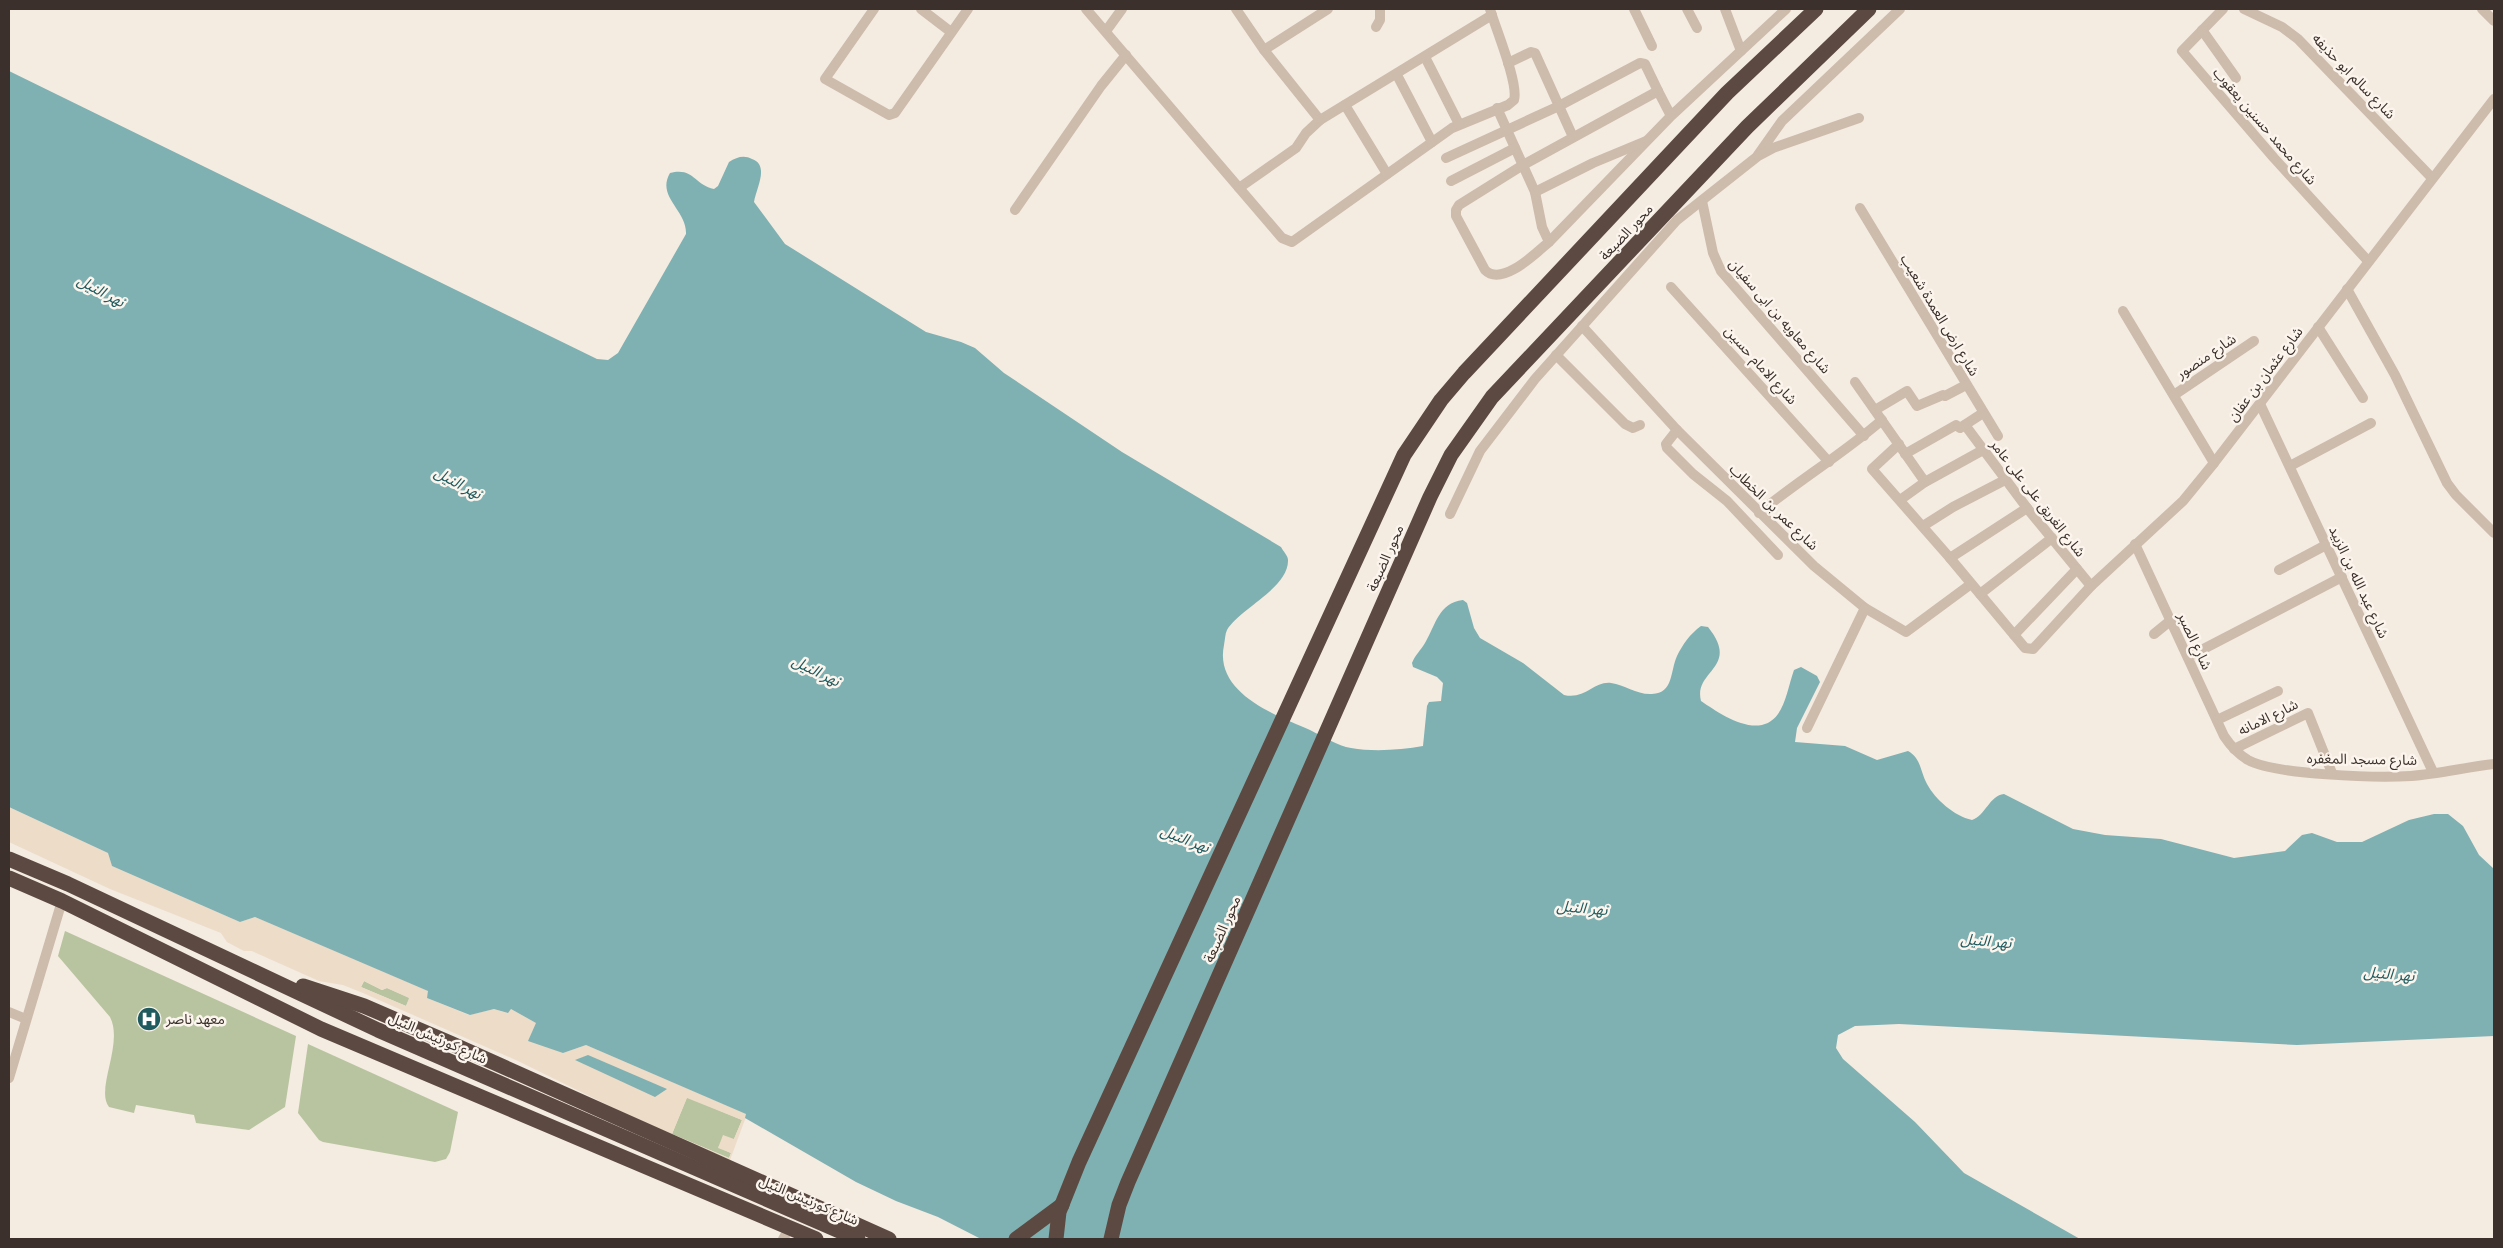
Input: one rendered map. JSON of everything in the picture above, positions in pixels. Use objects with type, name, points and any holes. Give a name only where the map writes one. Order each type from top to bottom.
[{"type":"highway","name":"محور الضبعة","points":[[1056,1239],[1057,1220],[1062,1205],[1390,481],[1420,429],[1464,373],[1727,93],[1816,9]]},
{"type":"highway","name":"محور الضبعة","points":[[1111,1239],[1119,1205],[1128,1182],[1430,497],[1451,455],[1492,397],[1747,127],[1869,9]]},
{"type":"highway","name":"شارع كورنيش النيل","points":[[9,859],[68,884],[378,1030],[858,1239]]},
{"type":"highway","points":[[9,878],[62,901],[322,1029],[786,1234],[816,1239]]},
{"type":"highway","points":[[263,975],[364,1006],[889,1239]]},
{"type":"highway","points":[[322,1029],[333,1019],[332,1008]]},
{"type":"highway","points":[[367,1049],[366,1044],[369,1034],[378,1030]]},
{"type":"highway","points":[[1016,1239],[1062,1205]]},
{"type":"highway","points":[[1035,1239],[1057,1220]]},
{"type":"street","points":[[921,9],[951,32]]},
{"type":"street","points":[[870,10],[825,79],[886,114],[895,113],[968,9]]},
{"type":"street","points":[[1086,9],[1106,31],[1239,188],[1282,238],[1292,242],[1459,124],[1511,103],[1515,96],[1508,63],[1491,12],[1397,75],[1320,120],[1306,133],[1296,148],[1239,188]]},
{"type":"street","points":[[1106,31],[1122,9]]},
{"type":"street","points":[[1236,9],[1264,50],[1320,120]]},
{"type":"street","points":[[1264,50],[1328,9]]},
{"type":"street","points":[[1376,27],[1380,20],[1380,9]]},
{"type":"street","points":[[1634,9],[1652,46]]},
{"type":"street","points":[[1687,9],[1697,28]]},
{"type":"street","points":[[1725,9],[1741,51]]},
{"type":"street","points":[[1658,91],[1523,165],[1459,205],[1456,210],[1456,216],[1485,270],[1492,275],[1504,274],[1514,269],[1549,242],[1650,140],[1671,116],[1786,9]]},
{"type":"street","points":[[1758,156],[1782,121],[1900,9]]},
{"type":"street","name":"شارع محمد حسنين يعقوب","points":[[2223,9],[2182,51],[2288,173],[2368,261]]},
{"type":"street","name":"شارع سالم ابو حذيفه","points":[[2244,9],[2282,27],[2298,39],[2432,178]]},
{"type":"street","points":[[2482,9],[2494,21]]},
{"type":"street","points":[[2202,30],[2236,78]]},
{"type":"street","points":[[1508,63],[1534,52],[1573,137]]},
{"type":"street","points":[[1015,210],[1101,86],[1126,55]]},
{"type":"street","points":[[1425,57],[1459,124]]},
{"type":"street","points":[[1446,158],[1559,106],[1642,63],[1645,64],[1671,116]]},
{"type":"street","points":[[1397,75],[1432,142]]},
{"type":"street","points":[[1345,105],[1387,174]]},
{"type":"street","name":"شارع عثمان بن عفان","points":[[2014,635],[2025,648],[2029,649],[2035,646],[2091,586],[2183,501],[2260,404],[2432,178],[2493,105]]},
{"type":"street","points":[[1497,108],[1535,192],[1542,226],[1549,242]]},
{"type":"street","points":[[1450,514],[1480,451],[1535,379],[1678,220],[1758,156],[1773,148],[1859,118]]},
{"type":"street","points":[[1535,192],[1592,163],[1650,140]]},
{"type":"street","points":[[1451,181],[1515,148]]},
{"type":"street","name":"شارع معاويه بن ابى سفيان","points":[[1702,201],[1713,253],[1721,271],[1864,436]]},
{"type":"street","name":"شارع ارض العمدة شعيب","points":[[1860,208],[1998,436]]},
{"type":"street","name":"شارع الامام حسين","points":[[1671,287],[1829,462]]},
{"type":"street","points":[[2347,289],[2394,375],[2447,483],[2456,496],[2494,533]]},
{"type":"street","points":[[2123,311],[2214,463]]},
{"type":"street","name":"شارع عمر بن الخطاب","points":[[1582,326],[1677,430],[1759,513],[1814,566],[1865,608],[1906,632],[1971,584]]},
{"type":"street","points":[[2318,327],[2363,398]]},
{"type":"street","name":"شارع منصور","points":[[2174,395],[2254,340]]},
{"type":"street","points":[[1556,355],[1625,424],[1633,428],[1640,425]]},
{"type":"street","points":[[1856,382],[1925,482]]},
{"type":"street","points":[[1875,410],[1906,391],[1917,406],[1942,394],[1945,396],[1966,385]]},
{"type":"street","name":"شارع عبد الله بن الزبيد","points":[[2260,404],[2434,772]]},
{"type":"street","points":[[1905,454],[1956,425],[1960,428],[1984,413]]},
{"type":"street","points":[[1759,513],[1791,487],[1864,436],[1882,420]]},
{"type":"street","points":[[2290,466],[2371,424]]},
{"type":"street","name":"شارع الغريق على على عامر","points":[[1965,425],[2005,480],[2091,586]]},
{"type":"street","points":[[1677,430],[1666,444],[1667,448],[1693,474],[1727,501],[1778,555]]},
{"type":"street","points":[[1899,444],[1872,469],[1923,526],[2014,635],[2077,569]]},
{"type":"street","points":[[1900,500],[1925,482],[1983,450]]},
{"type":"street","points":[[1923,526],[1953,506],[2005,480]]},
{"type":"street","points":[[1950,558],[2027,508]]},
{"type":"street","points":[[1980,594],[2052,538]]},
{"type":"street","name":"شارع الصبر","points":[[2135,544],[2217,720],[2234,749]]},
{"type":"street","points":[[2279,570],[2326,545]]},
{"type":"street","points":[[2188,657],[2342,577]]},
{"type":"street","points":[[1806,728],[1865,608]]},
{"type":"street","points":[[2154,634],[2170,621]]},
{"type":"street","points":[[2217,720],[2278,691]]},
{"type":"street","name":"شارع الامانه","points":[[2234,749],[2308,713],[2332,773]]},
{"type":"street","name":"شارع مسجد المغفره","points":[[2234,749],[2248,760],[2266,766],[2332,773],[2412,776],[2494,764]]},
{"type":"street","points":[[9,1078],[62,901]]},
{"type":"street","points":[[9,1012],[26,1019]]},
{"type":"green space","points":[[65,931],[296,1036],[285,1107],[249,1130],[196,1123],[194,1115],[136,1105],[134,1113],[109,1107],[105,1089],[114,1040],[113,1028],[110,1017],[58,956]]},
{"type":"green space","points":[[364,981],[382,990],[387,988],[410,998],[406,1006],[361,987]]},
{"type":"green space","points":[[308,1044],[458,1112],[450,1152],[446,1159],[435,1162],[319,1140],[298,1113]]},
{"type":"green space","points":[[687,1097],[742,1120],[734,1139],[718,1147],[731,1153],[729,1158],[672,1134]]},
{"type":"shaded area","points":[[9,807],[108,853],[112,866],[240,922],[255,917],[429,991],[427,998],[469,1015],[494,1009],[507,1013],[511,1009],[536,1023],[544,1045],[563,1053],[586,1045],[747,1114],[730,1160],[628,1115],[518,1061],[363,993],[343,985],[319,981],[252,951],[244,951],[227,942],[221,933],[110,889],[9,842]],"holes":[[[364,981],[382,990],[387,988],[409,998],[406,1006],[361,987]],[[687,1098],[742,1120],[734,1139],[723,1135],[718,1148],[731,1153],[729,1158],[672,1134]]]},
{"type":"water","name":"نهر النيل","points":[[9,71],[597,359],[608,360],[618,353],[686,234],[682,218],[669,197],[667,182],[670,173],[684,172],[707,187],[714,189],[718,186],[729,162],[741,157],[752,159],[760,166],[761,172],[754,202],[785,244],[926,332],[975,348],[1004,373],[1122,452],[1281,547],[1288,560],[1281,580],[1233,622],[1227,630],[1223,662],[1228,676],[1250,700],[1280,717],[1346,747],[1378,750],[1423,746],[1427,706],[1429,702],[1441,701],[1443,683],[1437,677],[1413,667],[1412,663],[1443,610],[1448,605],[1463,600],[1467,603],[1474,628],[1480,638],[1523,663],[1564,695],[1578,695],[1605,683],[1611,683],[1641,693],[1659,693],[1668,685],[1677,656],[1687,640],[1701,626],[1708,627],[1717,641],[1720,652],[1714,668],[1703,682],[1700,691],[1701,701],[1729,718],[1750,725],[1761,725],[1770,722],[1781,710],[1794,670],[1801,667],[1817,676],[1820,682],[1797,728],[1795,742],[1845,746],[1877,760],[1908,751],[1915,757],[1930,790],[1940,801],[1958,815],[1972,820],[1977,818],[1995,798],[2004,794],[2073,829],[2105,835],[2161,839],[2234,858],[2285,851],[2302,835],[2312,833],[2337,842],[2362,842],[2409,820],[2434,814],[2448,814],[2463,826],[2479,855],[2494,869],[2494,1036],[2297,1045],[1899,1024],[1855,1026],[1838,1035],[1836,1048],[1843,1059],[1915,1122],[1964,1173],[2080,1239],[981,1239],[938,1217],[896,1201],[856,1182],[745,1118],[746,1114],[586,1045],[563,1053],[528,1041],[536,1023],[511,1009],[508,1013],[494,1009],[470,1015],[427,998],[428,991],[255,917],[240,922],[112,866],[108,853],[9,807]]},
{"type":"water","points":[[588,1055],[667,1089],[655,1097],[575,1060]]},
{"type":"place","name":"معهد ناصر","points":[[149,1019]]}]
